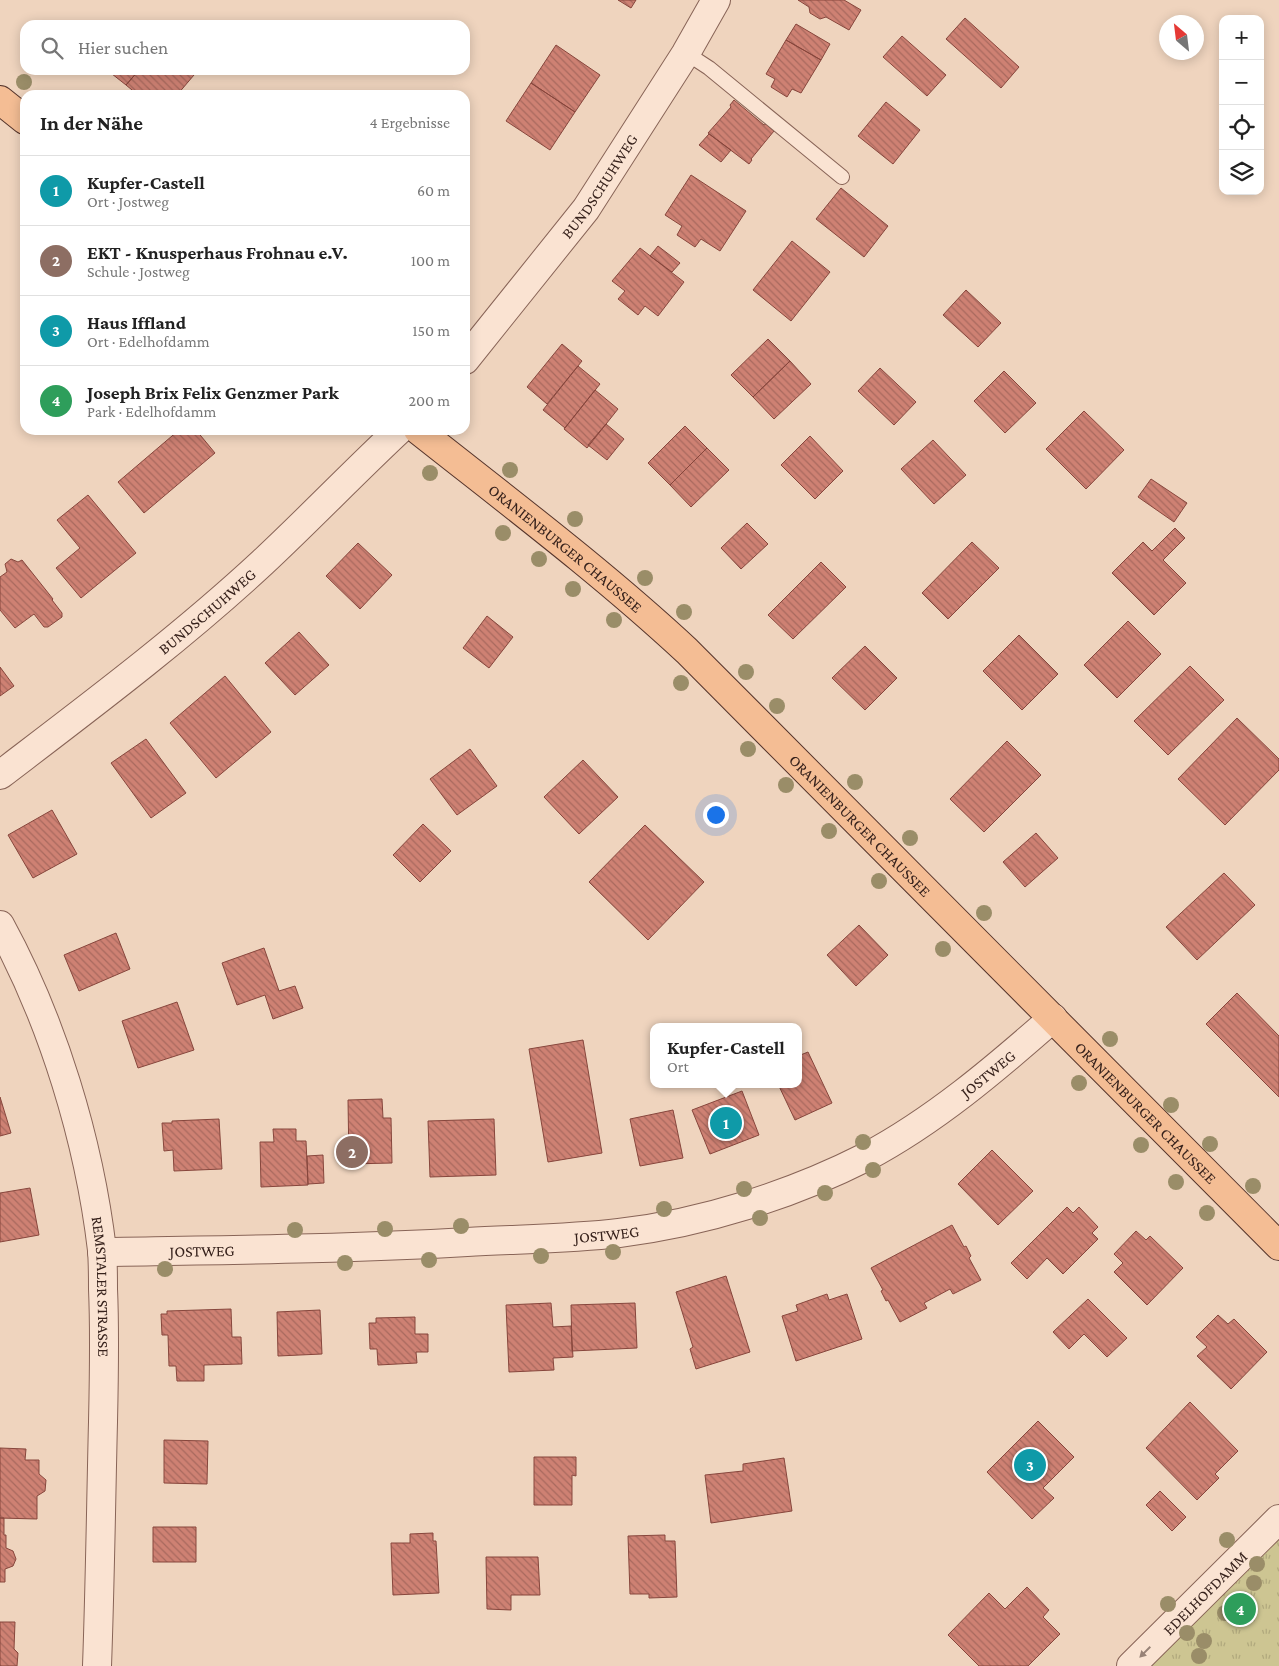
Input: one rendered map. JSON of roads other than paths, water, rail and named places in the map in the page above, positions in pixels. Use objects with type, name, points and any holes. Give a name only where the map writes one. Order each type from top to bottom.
[{"type":"main road","points":[[0,100],[20,116]]},
{"type":"main road","name":"ORANIENBURGER CHAUSSEE","points":[[424,435],[599,574],[661,626],[753,716],[1279,1246]]},
{"type":"street","name":"BUNDSCHUHWEG","points":[[470,354],[586,209],[686,53],[716,0]]},
{"type":"street","name":"BUNDSCHUHWEG","points":[[0,776],[123,681],[193,623],[262,562],[395,435]]},
{"type":"street","name":"REMSTALER STRASSE","points":[[0,925],[25,976],[60,1064],[78,1123],[102,1252],[104,1381],[96,1666]]},
{"type":"street","name":"JOSTWEG","points":[[102,1252],[431,1244],[598,1235],[654,1228],[694,1220],[765,1198],[818,1178],[866,1156],[944,1108],[1053,1018]]},
{"type":"street","name":"EDELHOFDAMM","points":[[1130,1666],[1279,1519]]},
{"type":"lane","points":[[686,53],[709,68],[842,177]]},
{"type":"place","name":"Kupfer-Castell","points":[[726,1123]]},
{"type":"place","name":"EKT - Knusperhaus Frohnau e.V.","points":[[352,1152]]},
{"type":"place","name":"Haus Iffland","points":[[1030,1465]]},
{"type":"place","name":"Joseph Brix Felix Genzmer Park","points":[[1240,1609]]}]
